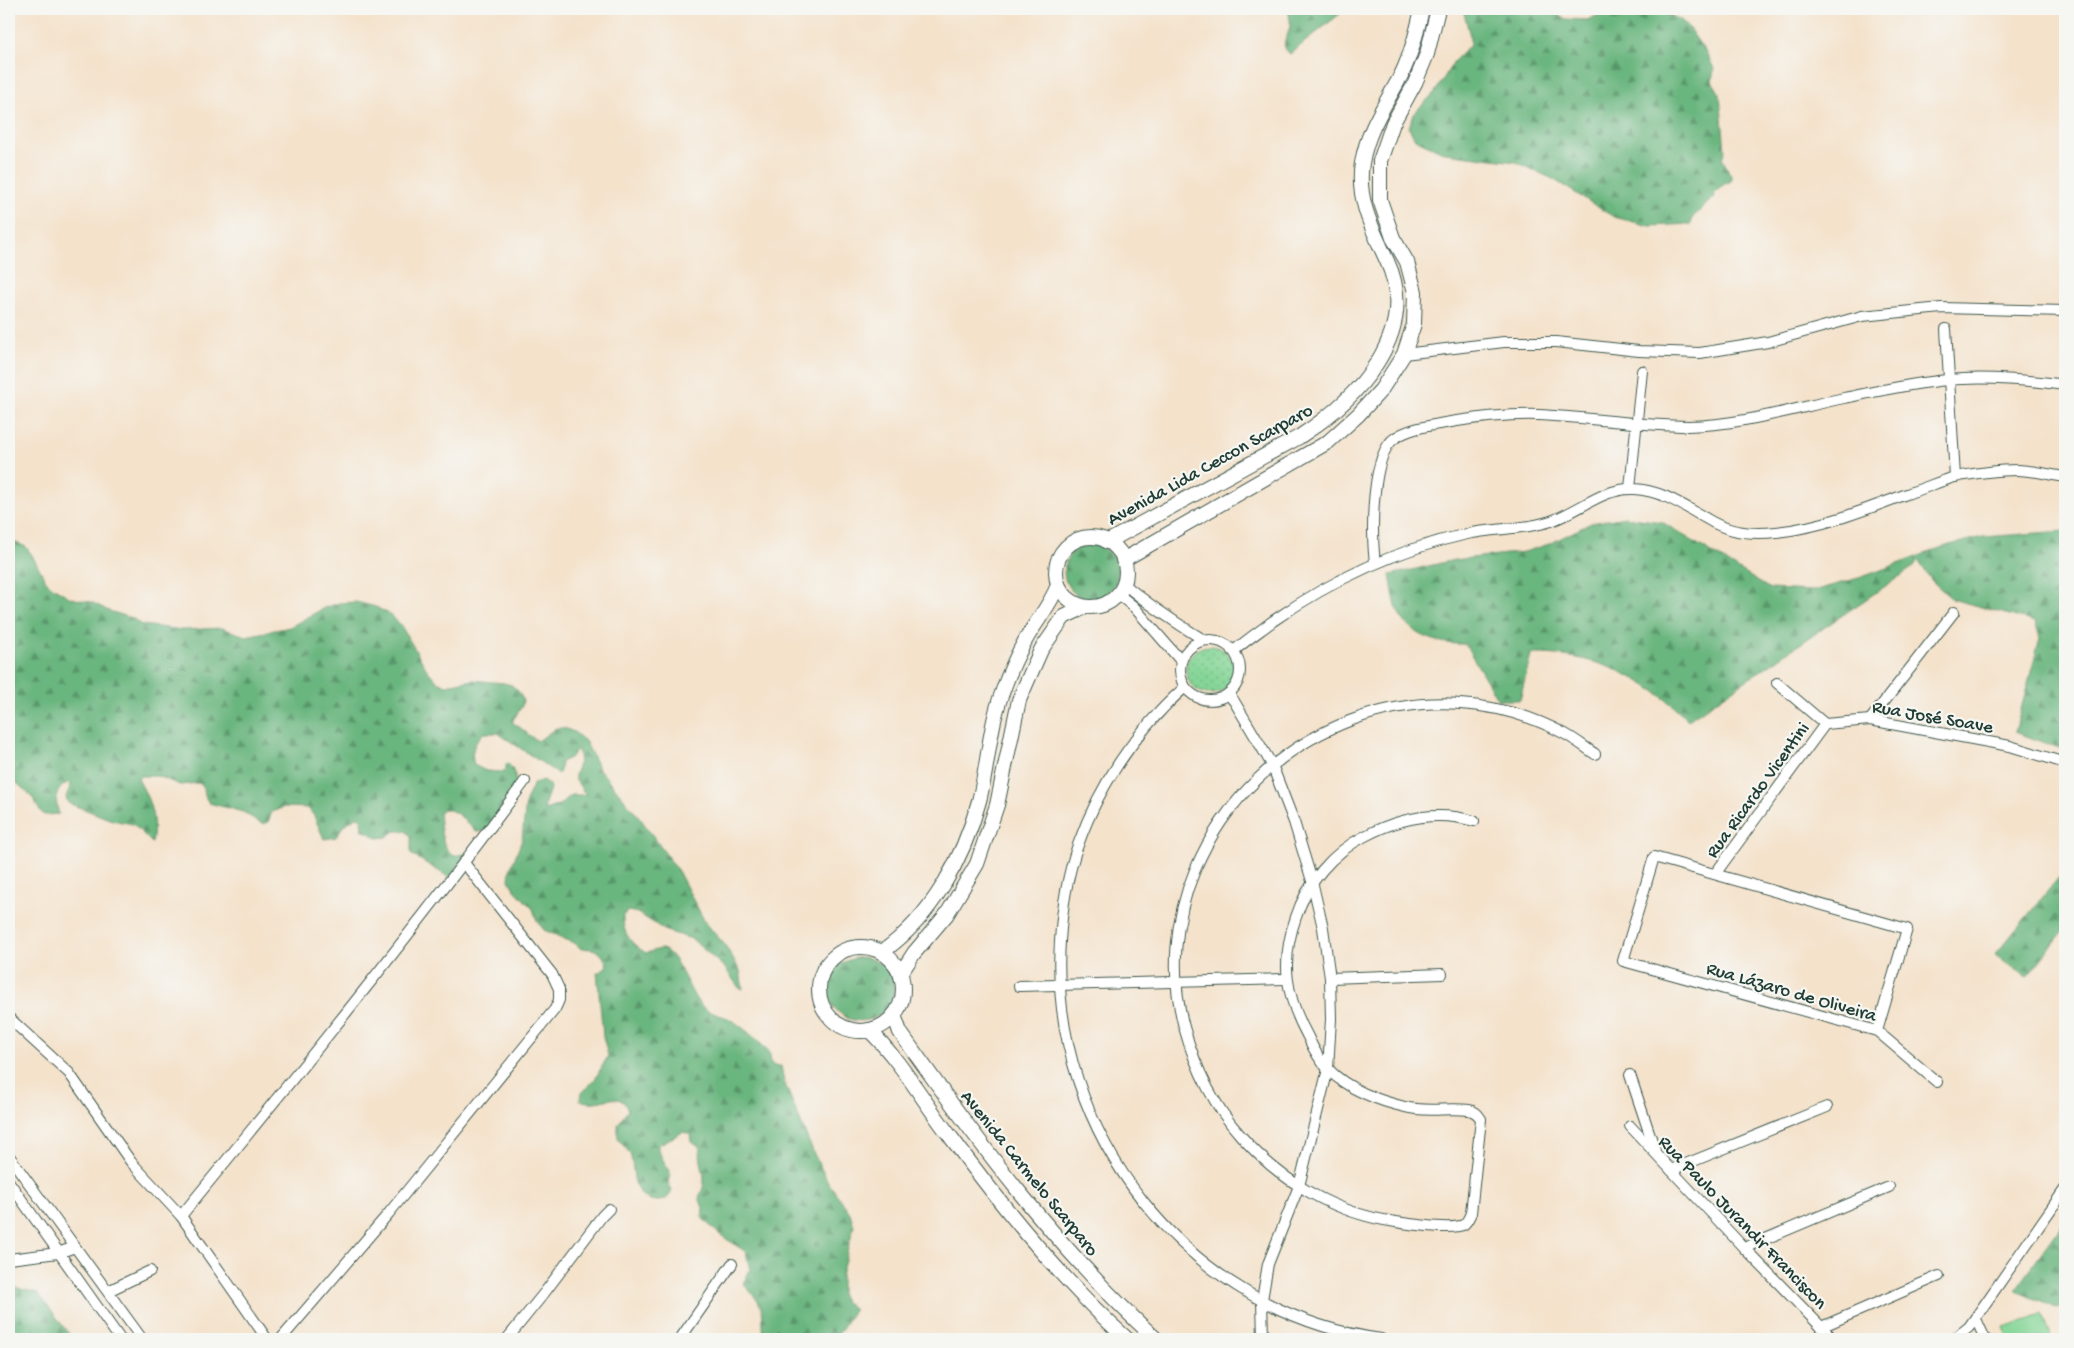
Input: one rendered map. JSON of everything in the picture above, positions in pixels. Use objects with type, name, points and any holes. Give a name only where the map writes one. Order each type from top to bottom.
[{"type":"main road","name":"Avenida Lida Ceccon Scarparo","points":[[1108,542],[1300,438],[1326,420],[1344,404],[1359,388],[1374,367],[1394,326],[1397,293],[1387,260],[1369,223],[1360,183],[1362,164],[1374,122],[1399,80],[1422,9]]},
{"type":"main road","name":"Avenida Lida Ceccon Scarparo","points":[[1123,560],[1328,442],[1358,415],[1381,390],[1404,354],[1414,324],[1415,292],[1407,262],[1394,238],[1380,200],[1380,161],[1393,122],[1416,83],[1427,54],[1438,9]]},
{"type":"main road","points":[[1084,538],[1096,538],[1108,542],[1117,549],[1123,560],[1126,571],[1121,589],[1109,602],[1098,607],[1085,607],[1074,603],[1064,596],[1058,585],[1055,574],[1057,561],[1068,546],[1084,538]]},
{"type":"main road","points":[[882,952],[901,938],[932,903],[960,856],[979,801],[1001,694],[1025,641],[1052,601],[1058,585]]},
{"type":"main road","points":[[900,973],[914,952],[947,914],[977,864],[997,806],[1019,700],[1041,650],[1064,617],[1085,607]]},
{"type":"main road","points":[[853,947],[868,947],[882,952],[893,961],[900,973],[903,988],[901,1002],[894,1015],[883,1025],[870,1030],[855,1030],[841,1026],[830,1017],[822,1004],[819,990],[821,975],[828,963],[839,953],[853,947]]},
{"type":"main road","name":"Avenida Carmelo Scarparo","points":[[894,1015],[900,1032],[976,1139],[1050,1229],[1124,1310],[1156,1339]]},
{"type":"main road","name":"Avenida Carmelo Scarparo","points":[[870,1030],[884,1044],[950,1137],[1034,1242],[1110,1324],[1127,1339]]},
{"type":"street","points":[[1404,354],[1504,342],[1556,342],[1639,351],[1700,352],[1768,342],[1862,316],[1941,308],[2065,311]]},
{"type":"street","points":[[1946,329],[1955,477]]},
{"type":"street","points":[[1630,488],[1642,371]]},
{"type":"street","points":[[1376,562],[1373,546],[1373,514],[1382,455],[1388,444],[1395,437],[1426,426],[1464,420],[1527,416],[1689,426],[1766,418],[1842,398],[1948,380],[2036,381],[2065,385]]},
{"type":"street","points":[[1234,651],[1292,608],[1376,562],[1435,542],[1472,533],[1544,523],[1598,498],[1630,488],[1646,490],[1664,496],[1731,530],[1752,534],[1810,527],[1847,516],[1955,477],[2017,470],[2065,478]]},
{"type":"street","points":[[1121,589],[1204,640],[1224,642],[1234,651],[1240,663],[1238,684],[1228,694],[1216,700],[1202,699],[1195,696],[1185,687],[1180,674],[1181,661],[1192,645],[1204,640]]},
{"type":"street","points":[[1121,589],[1134,607],[1181,661]]},
{"type":"street","points":[[1870,720],[1954,612]]},
{"type":"street","points":[[1778,683],[1826,724]]},
{"type":"street","points":[[1185,687],[1164,706],[1131,744],[1111,773],[1090,814],[1077,847],[1067,882],[1061,923],[1060,985],[1068,1045],[1078,1082],[1093,1121],[1111,1156],[1136,1193],[1165,1227],[1202,1261],[1229,1281],[1262,1300],[1310,1322],[1382,1339]]},
{"type":"street","points":[[1228,694],[1272,765],[1294,822],[1312,881],[1323,928],[1330,978],[1331,1019],[1328,1069],[1299,1186],[1268,1264],[1262,1300],[1264,1339]]},
{"type":"street","points":[[1474,821],[1456,816],[1436,816],[1396,822],[1354,842],[1312,881],[1302,898],[1294,922],[1288,953],[1287,979],[1291,1001],[1314,1050],[1328,1069],[1351,1086],[1378,1099],[1399,1106],[1432,1111],[1470,1110],[1477,1113],[1481,1119],[1471,1213],[1468,1220],[1462,1225],[1455,1226],[1428,1226],[1392,1222],[1335,1204],[1299,1186],[1275,1170],[1254,1152],[1233,1128],[1215,1102],[1200,1074],[1189,1045],[1175,982],[1176,947],[1180,915],[1189,883],[1202,853],[1222,817],[1248,786],[1272,765],[1301,744],[1332,727],[1364,715],[1390,709],[1433,704],[1467,705],[1502,710],[1535,720],[1566,734],[1595,754]]},
{"type":"street","name":"Rua José Soave","points":[[1826,724],[1870,720],[2010,746],[2065,763]]},
{"type":"street","name":"Rua Ricardo Vicentini","points":[[1715,874],[1826,724]]},
{"type":"street","points":[[181,1216],[340,1021],[464,864],[525,781]]},
{"type":"street","name":"Rua Lázaro de Oliveira","points":[[1715,874],[1654,857],[1623,961],[1877,1031],[1937,1082]]},
{"type":"street","points":[[281,1339],[469,1116],[555,1009],[559,1000],[557,984],[541,958],[464,864]]},
{"type":"street","points":[[1715,874],[1907,929],[1877,1031]]},
{"type":"street","points":[[1330,978],[1442,974]]},
{"type":"street","points":[[1019,986],[1287,979]]},
{"type":"street","points":[[9,1018],[69,1072],[131,1162],[181,1216],[267,1339]]},
{"type":"street","points":[[1630,1075],[1656,1154]]},
{"type":"street","points":[[1671,1170],[1827,1107]]},
{"type":"street","name":"Rua Paulo Jurandir Franciscon","points":[[1630,1126],[1744,1248],[1833,1339]]},
{"type":"street","points":[[9,1156],[142,1339]]},
{"type":"street","points":[[9,1182],[120,1339]]},
{"type":"street","points":[[1744,1248],[1889,1187]]},
{"type":"street","points":[[1954,1339],[1970,1327],[2065,1189]]},
{"type":"street","points":[[507,1339],[546,1292],[609,1209]]},
{"type":"street","points":[[9,1259],[58,1252],[75,1247]]},
{"type":"street","points":[[680,1339],[732,1264]]},
{"type":"street","points":[[108,1291],[150,1271]]},
{"type":"street","points":[[1821,1328],[1939,1276]]},
{"type":"street","points":[[1976,1318],[1985,1339]]},
{"type":"green space","points":[[1289,9],[1346,9],[1290,54],[1284,44],[1290,25]]},
{"type":"green space","points":[[1463,9],[1549,9],[1566,19],[1587,20],[1612,9],[1635,9],[1670,15],[1681,20],[1708,56],[1714,69],[1712,81],[1720,94],[1725,151],[1722,158],[1732,178],[1731,181],[1723,185],[1714,194],[1713,198],[1693,217],[1691,224],[1650,226],[1614,217],[1553,179],[1516,162],[1445,153],[1415,139],[1409,128],[1413,114],[1436,91],[1454,61],[1470,45],[1470,36]]},
{"type":"green space","points":[[1625,517],[1662,522],[1770,589],[1813,591],[1862,577],[1949,545],[1983,537],[2065,531],[2065,750],[2015,732],[2040,638],[2035,622],[1952,599],[1932,581],[1917,559],[1915,566],[1688,720],[1672,704],[1654,691],[1617,670],[1575,658],[1554,655],[1531,654],[1520,700],[1498,700],[1465,644],[1445,643],[1424,636],[1415,631],[1400,616],[1393,594],[1390,575],[1454,560],[1524,552],[1549,544],[1591,523]]},
{"type":"green space","points":[[9,540],[26,547],[46,581],[51,586],[71,598],[91,602],[109,611],[132,618],[142,625],[183,630],[222,628],[246,636],[290,627],[324,608],[339,603],[356,602],[376,607],[389,614],[400,624],[427,670],[437,681],[446,685],[472,680],[512,685],[519,692],[523,700],[513,723],[531,737],[538,741],[556,728],[564,728],[574,732],[585,741],[599,769],[640,818],[678,871],[705,922],[725,945],[740,971],[743,989],[739,988],[725,968],[692,939],[666,931],[638,913],[628,911],[623,915],[626,933],[636,946],[646,953],[659,949],[667,951],[672,956],[703,1007],[739,1025],[768,1051],[771,1063],[774,1066],[781,1066],[784,1082],[814,1154],[828,1182],[850,1213],[854,1226],[841,1275],[841,1294],[845,1302],[854,1310],[835,1339],[766,1339],[761,1307],[743,1283],[750,1270],[746,1252],[719,1234],[702,1218],[703,1208],[699,1197],[704,1184],[704,1178],[700,1147],[691,1142],[690,1134],[683,1132],[658,1145],[658,1150],[671,1175],[668,1181],[672,1191],[668,1198],[664,1200],[648,1199],[638,1190],[630,1154],[618,1139],[618,1124],[628,1110],[624,1103],[614,1099],[595,1102],[580,1100],[582,1093],[595,1079],[608,1056],[603,1036],[597,972],[601,972],[607,965],[598,951],[581,949],[576,944],[544,930],[537,921],[533,909],[514,889],[509,880],[510,870],[522,840],[526,801],[534,783],[543,780],[550,786],[545,810],[561,804],[571,795],[586,795],[575,779],[580,762],[578,750],[570,758],[561,762],[558,774],[498,733],[484,733],[474,748],[472,756],[474,765],[486,771],[503,772],[506,770],[506,764],[508,763],[514,773],[516,793],[509,812],[503,820],[495,827],[486,831],[476,832],[453,811],[443,809],[439,813],[442,837],[446,848],[454,856],[467,853],[450,878],[411,854],[411,837],[406,831],[395,831],[387,837],[377,838],[362,829],[361,818],[356,817],[343,826],[336,837],[324,839],[314,816],[308,808],[284,807],[272,812],[268,822],[262,824],[243,812],[209,803],[203,787],[199,783],[180,785],[158,776],[141,776],[138,779],[146,794],[153,818],[152,843],[133,824],[112,820],[68,803],[66,797],[71,784],[69,782],[61,788],[57,795],[59,814],[44,815],[30,795],[12,778],[9,780]]},
{"type":"green space","points":[[1091,545],[1101,547],[1110,553],[1116,562],[1118,572],[1116,582],[1110,591],[1101,597],[1091,599],[1081,597],[1072,591],[1066,582],[1064,572],[1066,562],[1072,553],[1081,547]]},
{"type":"green space","points":[[1210,646],[1219,648],[1227,653],[1232,661],[1234,670],[1232,679],[1227,687],[1219,692],[1210,694],[1201,692],[1193,687],[1188,679],[1186,670],[1188,661],[1193,653],[1201,648]]},
{"type":"green space","points":[[2065,870],[2065,929],[2027,977],[1995,955]]},
{"type":"green space","points":[[864,957],[880,963],[890,973],[894,984],[893,996],[888,1007],[879,1015],[867,1020],[853,1020],[845,1017],[833,1008],[828,984],[836,967],[846,961]]},
{"type":"green space","points":[[2065,1221],[2065,1308],[2056,1308],[2015,1290]]},
{"type":"green space","points":[[9,1286],[38,1293],[73,1339],[9,1339]]},
{"type":"green space","points":[[2042,1314],[2051,1339],[2008,1339],[2004,1327]]}]
